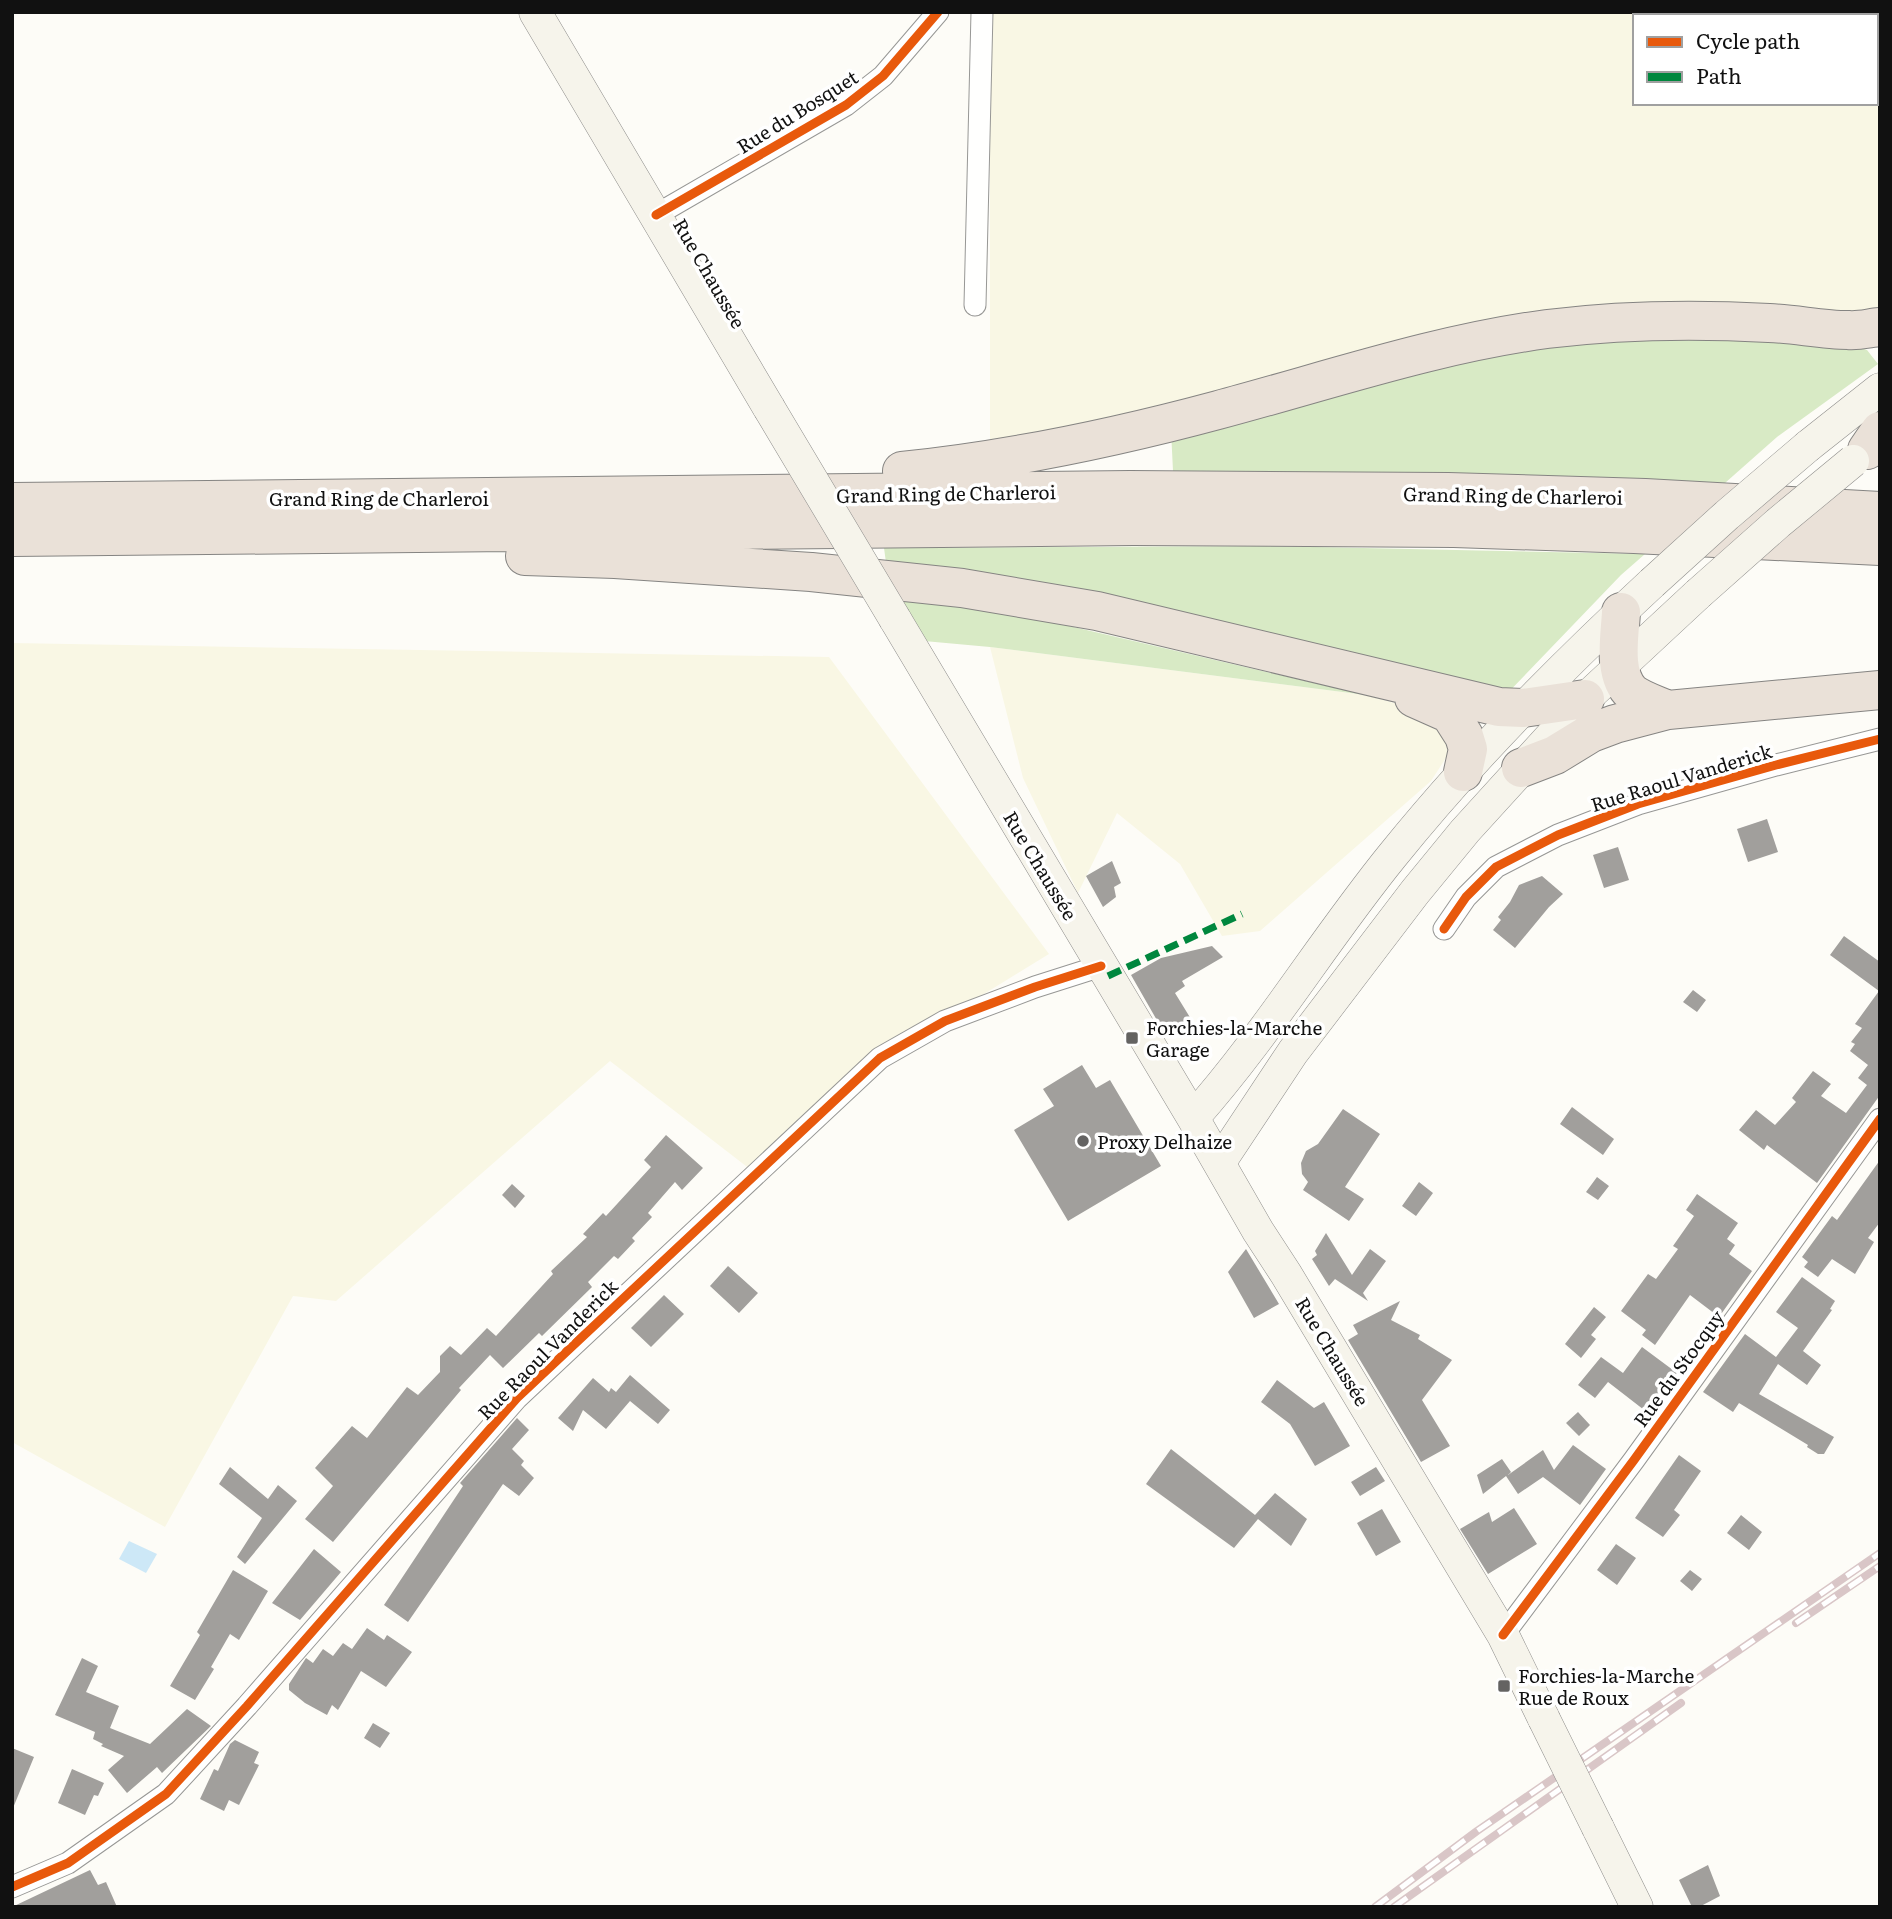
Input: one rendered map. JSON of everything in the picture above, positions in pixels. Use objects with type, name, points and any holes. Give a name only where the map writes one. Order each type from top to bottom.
[{"type":"highway","points":[[794,495],[869,474],[969,464],[1076,444],[1218,410],[1367,366],[1546,330],[1626,322],[1693,321],[1770,323],[1870,335]]},
{"type":"highway","name":"Grand Ring de Charleroi","points":[[12,502],[1130,490],[1448,492],[1645,498],[1880,511]]},
{"type":"highway","name":"Grand Ring de Charleroi","points":[[12,537],[1133,526],[1440,528],[1880,546]]},
{"type":"highway","points":[[331,533],[373,551],[629,560],[811,572],[962,588],[1097,611],[1499,707],[1523,708],[1585,699]]},
{"type":"highway","points":[[1622,612],[1620,667],[1632,693],[1668,710]]},
{"type":"highway","points":[[1360,675],[1450,714],[1464,736],[1468,749],[1463,772]]},
{"type":"highway","points":[[1521,768],[1555,755],[1591,733],[1668,710],[1880,690]]},
{"type":"main road","name":"Rue Chaussée","points":[[535,12],[1194,1118],[1258,1231],[1503,1635],[1637,1907]]},
{"type":"main road","points":[[1194,1118],[1390,857],[1463,772],[1523,708],[1652,583],[1727,515],[1880,389]]},
{"type":"main road","points":[[1220,1163],[1293,1052],[1415,892],[1521,768],[1585,699],[1698,594],[1777,523],[1870,446]]},
{"type":"street","name":"Rue du Bosquet","points":[[656,215],[846,105],[883,76],[938,12]]},
{"type":"street","points":[[975,305],[982,12]]},
{"type":"street","name":"Rue Raoul Vanderick","points":[[1444,929],[1466,897],[1496,867],[1558,835],[1638,804],[1880,739]]},
{"type":"street","name":"Rue Raoul Vanderick","points":[[12,1887],[68,1863],[166,1794],[247,1706],[517,1398],[880,1058],[945,1021],[1035,987],[1101,966]]},
{"type":"street","name":"Rue du Stocquy","points":[[1503,1635],[1634,1460],[1880,1119]]},
{"type":"shaded area","points":[[990,12],[1880,12],[1880,309],[1857,311],[1691,306],[1179,403],[990,444]]},
{"type":"shaded area","points":[[12,643],[829,657],[1049,954],[880,1058],[755,1173],[610,1061],[336,1301],[293,1296],[165,1527],[12,1442]]},
{"type":"shaded area","points":[[990,647],[1366,695],[1426,712],[1453,747],[1431,781],[1260,931],[1222,936],[1180,864],[1117,813],[1078,893],[1023,778]]},
{"type":"green space","points":[[1571,336],[1846,343],[1867,350],[1878,364],[1777,437],[1725,483],[1173,471],[1171,430]]},
{"type":"green space","points":[[1266,546],[1645,554],[1621,575],[1500,701],[887,570],[884,548]]},
{"type":"green space","points":[[901,599],[1022,615],[1366,695],[924,641]]},
{"type":"water","points":[[129,1541],[157,1554],[146,1573],[119,1559]]},
{"type":"building","points":[[1767,819],[1778,852],[1748,862],[1737,829]]},
{"type":"building","points":[[1618,847],[1629,880],[1604,888],[1593,855]]},
{"type":"building","points":[[1112,861],[1121,883],[1114,887],[1116,897],[1103,907],[1086,876]]},
{"type":"building","points":[[1542,876],[1563,894],[1515,948],[1493,930],[1501,920],[1498,917],[1519,885]]},
{"type":"building","points":[[1844,936],[1880,962],[1880,1095],[1817,1183],[1767,1145],[1764,1150],[1739,1130],[1756,1110],[1775,1125],[1796,1102],[1792,1098],[1813,1071],[1831,1084],[1821,1096],[1846,1113],[1867,1085],[1858,1078],[1868,1065],[1850,1051],[1855,1044],[1851,1042],[1862,1028],[1855,1024],[1879,991],[1830,955]]},
{"type":"building","points":[[1212,946],[1223,957],[1182,981],[1185,986],[1175,993],[1191,1019],[1166,1036],[1131,975],[1161,958]]},
{"type":"building","points":[[1693,990],[1706,1000],[1697,1012],[1683,1002]]},
{"type":"building","name":"Proxy Delhaize","points":[[1082,1065],[1096,1088],[1110,1080],[1161,1166],[1068,1221],[1014,1130],[1054,1106],[1043,1089]]},
{"type":"building","points":[[1572,1107],[1614,1139],[1603,1155],[1560,1124]]},
{"type":"building","points":[[1343,1109],[1380,1134],[1345,1187],[1364,1199],[1349,1221],[1303,1190],[1308,1182],[1302,1174],[1301,1163],[1306,1151],[1318,1144]]},
{"type":"building","points":[[666,1135],[703,1168],[682,1190],[675,1182],[648,1213],[652,1217],[632,1238],[635,1241],[618,1259],[614,1256],[588,1282],[592,1287],[542,1336],[539,1333],[503,1368],[490,1355],[459,1388],[461,1390],[333,1542],[305,1519],[333,1486],[315,1468],[352,1426],[367,1438],[407,1387],[418,1395],[440,1372],[440,1356],[450,1346],[461,1355],[487,1328],[496,1336],[553,1274],[551,1271],[587,1237],[583,1234],[603,1213],[606,1216],[651,1167],[644,1160]]},
{"type":"building","points":[[1880,1160],[1880,1222],[1868,1238],[1874,1242],[1855,1274],[1832,1259],[1818,1277],[1804,1267],[1808,1262],[1802,1257],[1832,1216],[1837,1220]]},
{"type":"building","points":[[1597,1177],[1609,1186],[1598,1200],[1586,1192]]},
{"type":"building","points":[[1419,1182],[1433,1193],[1416,1216],[1402,1206]]},
{"type":"building","points":[[512,1184],[525,1196],[515,1208],[502,1195]]},
{"type":"building","points":[[1697,1194],[1738,1223],[1727,1239],[1735,1245],[1729,1254],[1752,1271],[1719,1317],[1690,1295],[1655,1345],[1642,1335],[1646,1330],[1621,1311],[1648,1274],[1656,1279],[1678,1249],[1673,1246],[1694,1216],[1686,1210]]},
{"type":"building","points":[[1326,1233],[1352,1275],[1370,1249],[1386,1261],[1363,1293],[1368,1301],[1335,1279],[1329,1286],[1312,1259],[1317,1255],[1315,1251]]},
{"type":"building","points":[[1246,1249],[1279,1304],[1254,1318],[1228,1272]]},
{"type":"building","points":[[728,1266],[758,1293],[739,1313],[710,1286]]},
{"type":"building","points":[[1802,1277],[1835,1301],[1830,1309],[1832,1310],[1803,1351],[1821,1365],[1807,1385],[1778,1364],[1759,1394],[1834,1437],[1824,1454],[1818,1454],[1807,1447],[1808,1445],[1739,1403],[1733,1412],[1703,1392],[1745,1334],[1776,1357],[1798,1328],[1776,1312]]},
{"type":"building","points":[[664,1295],[684,1314],[651,1347],[631,1328]]},
{"type":"building","points":[[1400,1301],[1391,1320],[1420,1335],[1418,1339],[1452,1360],[1422,1400],[1450,1446],[1421,1462],[1348,1340],[1358,1334],[1353,1325]]},
{"type":"building","points":[[1594,1307],[1606,1317],[1591,1335],[1596,1339],[1581,1358],[1565,1344]]},
{"type":"building","points":[[1642,1347],[1677,1373],[1648,1413],[1608,1382],[1595,1398],[1578,1385],[1601,1357],[1623,1373]]},
{"type":"building","points":[[630,1375],[670,1410],[658,1424],[630,1401],[606,1429],[583,1410],[573,1431],[558,1418],[593,1378],[609,1392],[611,1388],[616,1392]]},
{"type":"building","points":[[1277,1380],[1314,1408],[1324,1402],[1350,1446],[1315,1466],[1290,1424],[1261,1402]]},
{"type":"building","points":[[1578,1412],[1590,1425],[1579,1436],[1566,1423]]},
{"type":"building","points":[[517,1418],[529,1430],[512,1449],[524,1461],[521,1465],[534,1478],[519,1496],[503,1484],[408,1622],[384,1605],[463,1486],[460,1483]]},
{"type":"building","points":[[1573,1445],[1606,1469],[1580,1505],[1543,1477],[1518,1494],[1506,1476],[1483,1494],[1477,1475],[1502,1459],[1511,1472],[1508,1475],[1543,1450],[1554,1470]]},
{"type":"building","points":[[1171,1449],[1255,1515],[1275,1493],[1307,1519],[1291,1546],[1258,1519],[1234,1548],[1146,1484]]},
{"type":"building","points":[[1679,1455],[1701,1471],[1674,1510],[1680,1515],[1663,1537],[1635,1518]]},
{"type":"building","points":[[230,1467],[268,1499],[278,1485],[297,1501],[245,1564],[237,1557],[262,1518],[219,1484]]},
{"type":"building","points":[[1376,1467],[1385,1481],[1360,1496],[1351,1482]]},
{"type":"building","points":[[1514,1508],[1537,1544],[1488,1574],[1460,1529],[1489,1512],[1492,1522]]},
{"type":"building","points":[[1382,1509],[1401,1542],[1376,1556],[1357,1523]]},
{"type":"building","points":[[1741,1515],[1762,1532],[1749,1550],[1727,1533]]},
{"type":"building","points":[[1616,1544],[1636,1558],[1617,1585],[1597,1570]]},
{"type":"building","points":[[314,1549],[341,1572],[300,1620],[272,1603]]},
{"type":"building","points":[[233,1570],[268,1591],[239,1640],[230,1634],[211,1667],[214,1669],[195,1700],[170,1686]]},
{"type":"building","points":[[1690,1570],[1702,1579],[1692,1591],[1680,1581]]},
{"type":"building","points":[[367,1628],[384,1640],[387,1635],[412,1652],[386,1687],[361,1671],[338,1710],[332,1705],[327,1715],[289,1690],[289,1684],[306,1658],[313,1663],[323,1649],[333,1656],[343,1643],[352,1649]]},
{"type":"building","points":[[82,1658],[98,1666],[86,1692],[119,1706],[110,1728],[150,1744],[187,1709],[211,1726],[162,1773],[157,1767],[127,1793],[108,1770],[124,1756],[101,1746],[103,1744],[93,1739],[95,1732],[55,1715]]},
{"type":"building","points":[[373,1723],[390,1733],[380,1748],[364,1738]]},
{"type":"building","points":[[235,1740],[259,1752],[254,1763],[259,1765],[239,1805],[229,1800],[224,1811],[200,1799],[214,1769],[218,1771],[230,1744]]},
{"type":"building","points":[[12,1748],[34,1757],[13,1808],[12,1808]]},
{"type":"building","points":[[72,1769],[104,1783],[98,1796],[94,1795],[85,1815],[58,1803]]},
{"type":"building","points":[[1708,1865],[1720,1896],[1699,1907],[1692,1907],[1679,1880]]},
{"type":"building","points":[[90,1870],[98,1885],[106,1882],[117,1907],[12,1907]]},
{"type":"railway","points":[[1375,1907],[1477,1831],[1880,1553]]},
{"type":"railway","points":[[1796,1623],[1880,1566]]},
{"type":"railway","points":[[1394,1907],[1681,1703]]},
{"type":"marked path","points":[[1108,976],[1242,914]]},
{"type":"cycle path","points":[[656,215],[846,105],[883,76],[938,12]]},
{"type":"cycle path","points":[[1444,929],[1466,897],[1496,867],[1558,835],[1638,804],[1880,739]]},
{"type":"cycle path","points":[[12,1887],[68,1863],[166,1794],[247,1706],[517,1398],[880,1058],[945,1021],[1035,987],[1101,966]]},
{"type":"cycle path","points":[[1503,1635],[1634,1460],[1880,1119]]},
{"type":"place","name":"Forchies-la-Marche Garage","points":[[1132,1038]]},
{"type":"place","name":"Proxy Delhaize","points":[[1083,1141]]},
{"type":"place","name":"Forchies-la-Marche Rue de Roux","points":[[1504,1686]]}]
